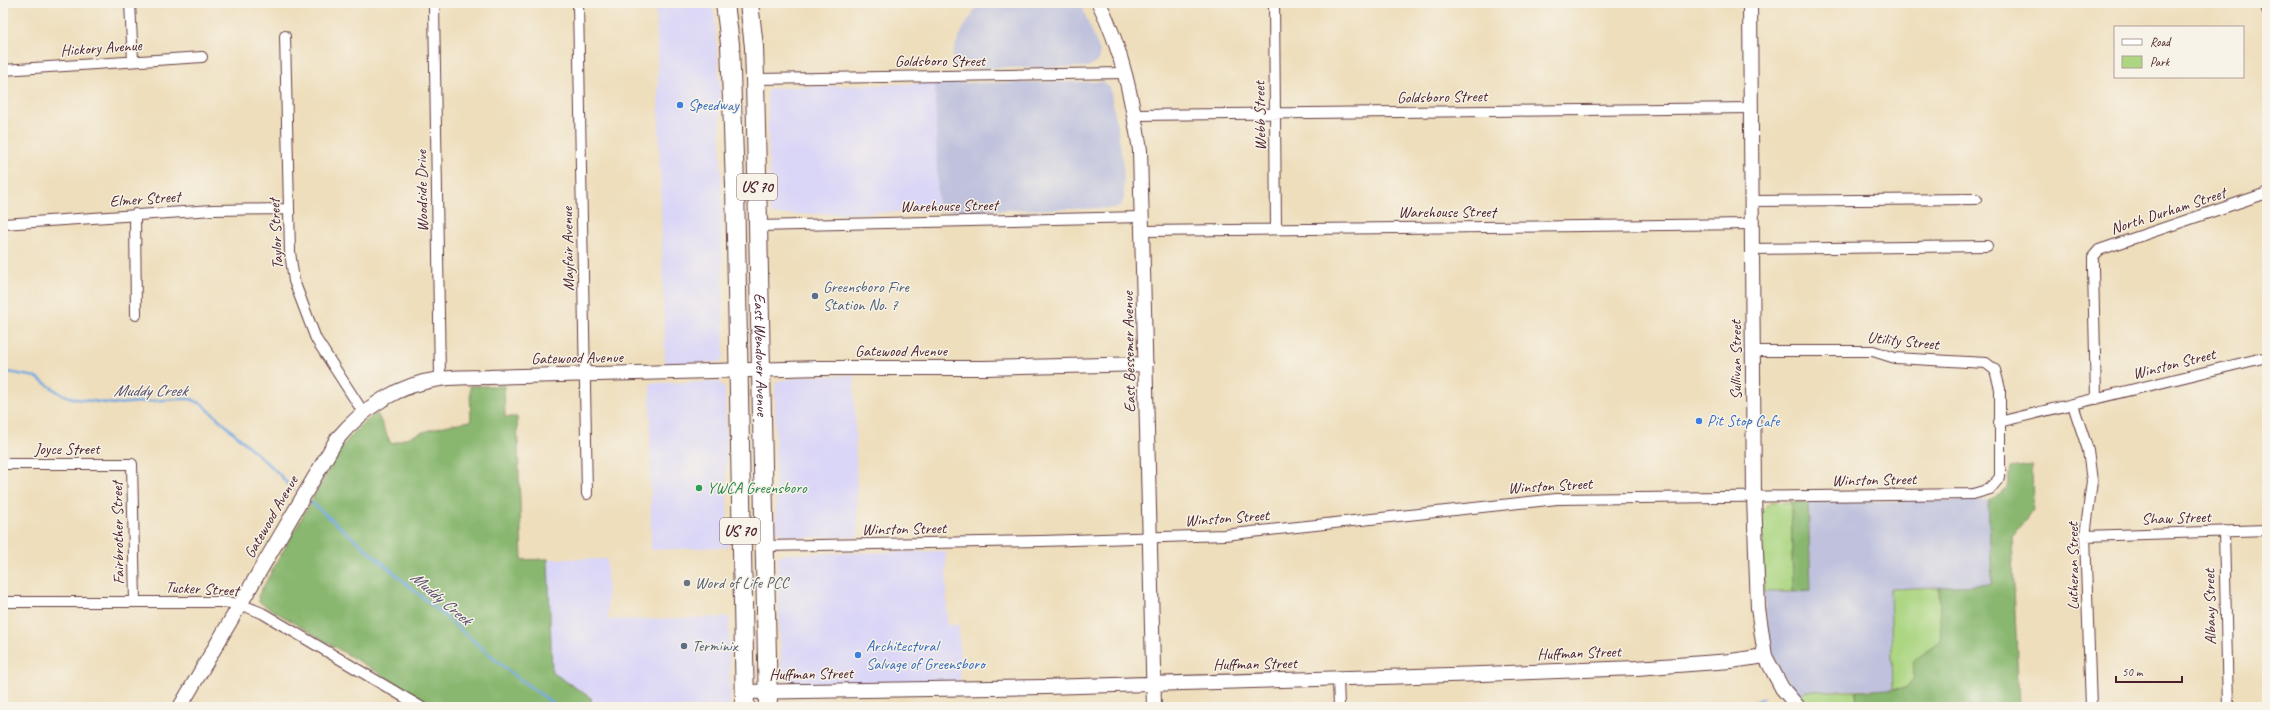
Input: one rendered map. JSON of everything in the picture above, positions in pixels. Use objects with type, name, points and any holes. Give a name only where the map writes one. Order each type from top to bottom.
[{"type":"highway","name":"East Wendover Avenue","points":[[725,3],[731,74],[745,699]]},
{"type":"highway","name":"East Wendover Avenue","points":[[749,3],[754,41],[768,699]]},
{"type":"street","points":[[130,3],[133,61]]},
{"type":"street","name":"Woodside Drive","points":[[436,3],[434,6],[440,378]]},
{"type":"street","name":"Mayfair Avenue","points":[[578,3],[587,494]]},
{"type":"street","name":"East Bessemer Avenue","points":[[1100,3],[1114,37],[1125,73],[1135,115],[1140,150],[1146,364],[1148,538],[1154,707]]},
{"type":"street","name":"Webb Street","points":[[1274,3],[1276,228]]},
{"type":"street","name":"Sullivan Street","points":[[1750,3],[1754,497],[1758,608],[1765,656],[1782,688],[1798,707]]},
{"type":"street","points":[[2266,3],[2267,10]]},
{"type":"street","name":"Taylor Street","points":[[285,36],[289,209],[294,281],[302,306],[316,339],[363,412]]},
{"type":"street","name":"Hickory Avenue","points":[[3,70],[202,57]]},
{"type":"street","name":"Goldsboro Street","points":[[755,79],[1125,73]]},
{"type":"street","name":"Goldsboro Street","points":[[1135,115],[1751,108]]},
{"type":"street","name":"North Durham Street","points":[[2096,399],[2093,257],[2099,250],[2267,193]]},
{"type":"street","points":[[1751,201],[1976,199]]},
{"type":"street","name":"Elmer Street","points":[[3,224],[135,214],[289,209]]},
{"type":"street","points":[[135,214],[136,315]]},
{"type":"street","name":"Warehouse Street","points":[[757,226],[1142,217]]},
{"type":"street","name":"Warehouse Street","points":[[1143,231],[1276,228],[1751,224]]},
{"type":"street","points":[[1751,249],[1987,246]]},
{"type":"street","name":"Utility Street","points":[[1753,351],[1873,351],[1896,358],[1986,363],[1995,370],[2000,389],[1999,422]]},
{"type":"street","name":"Winston Street","points":[[765,546],[1148,538],[1256,532],[1557,499],[1973,494],[1990,489],[2000,477],[1999,422],[2267,357]]},
{"type":"street","name":"Gatewood Avenue","points":[[180,707],[329,451],[347,428],[363,412],[399,391],[440,378],[1146,364]]},
{"type":"street","name":"Lutheran Street","points":[[2073,404],[2088,450],[2092,481],[2085,536],[2091,707]]},
{"type":"street","name":"Joyce Street","points":[[3,464],[132,464]]},
{"type":"street","name":"Fairbrother Street","points":[[132,464],[135,602]]},
{"type":"street","name":"Shaw Street","points":[[2085,536],[2267,530]]},
{"type":"street","name":"Albany Street","points":[[2224,531],[2228,707]]},
{"type":"street","name":"Tucker Street","points":[[3,602],[222,602],[240,604],[262,613],[421,707]]},
{"type":"street","name":"Huffman Street","points":[[745,699],[1636,668],[1731,661],[1765,656]]},
{"type":"street","points":[[1338,679],[1339,707]]},
{"type":"shaded area","points":[[656,3],[711,3],[715,18],[720,91],[724,357],[720,362],[665,364]]},
{"type":"shaded area","points":[[979,3],[1080,3],[1100,51],[1098,61],[1088,67],[951,68],[954,49],[963,29]]},
{"type":"shaded area","points":[[1103,82],[1110,87],[1118,132],[1123,167],[1124,198],[1121,206],[1117,208],[938,211],[935,83]]},
{"type":"shaded area","points":[[935,83],[938,211],[776,215],[770,212],[767,92],[772,88]]},
{"type":"shaded area","points":[[854,375],[858,537],[795,537],[778,533],[776,529],[775,385],[778,381],[806,376]]},
{"type":"shaded area","points":[[719,382],[725,389],[728,547],[651,550],[650,383]]},
{"type":"shaded area","points":[[1988,500],[1992,585],[1891,590],[1893,689],[1805,691],[1800,698],[1781,672],[1773,655],[1768,634],[1764,592],[1811,591],[1808,502]]},
{"type":"shaded area","points":[[946,551],[947,625],[959,625],[960,682],[800,684],[784,680],[781,665],[777,558],[781,554]]},
{"type":"shaded area","points":[[548,559],[607,559],[608,620],[729,617],[730,707],[592,707],[591,697],[552,672]]},
{"type":"green space","points":[[470,386],[504,386],[505,417],[517,417],[522,560],[548,559],[552,672],[591,698],[592,707],[436,707],[259,602],[258,596],[341,448],[361,425],[377,413],[391,444],[430,430],[471,421]]},
{"type":"green space","points":[[2032,465],[2033,510],[2012,538],[2019,707],[1857,707],[1856,691],[1906,688],[1914,678],[1913,661],[1941,641],[1939,587],[1992,584],[1988,500],[1999,495],[2007,487],[2010,468]]},
{"type":"green space","points":[[1791,502],[1793,592],[1764,592],[1762,511],[1770,503]]},
{"type":"green space","points":[[1791,502],[1808,502],[1811,591],[1793,592]]},
{"type":"green space","points":[[1939,587],[1941,641],[1913,661],[1914,678],[1906,688],[1893,689],[1890,589]]},
{"type":"green space","points":[[1805,691],[1856,691],[1857,707],[1809,707],[1800,698]]},
{"type":"waterway","name":"Muddy Creek","points":[[3,371],[36,377],[61,394],[76,399],[115,404],[191,399],[202,404],[278,473],[293,490]]},
{"type":"waterway","name":"Muddy Creek","points":[[312,503],[510,672],[558,707]]},
{"type":"waterway","points":[[1745,707],[1764,698]]},
{"type":"place","name":"Speedway","points":[[680,105]]},
{"type":"place","name":"Greensboro Fire Station No. 7","points":[[815,296]]},
{"type":"place","name":"Pit Stop Cafe","points":[[1699,421]]},
{"type":"place","name":"YWCA Greensboro","points":[[699,488]]},
{"type":"place","name":"Word of Life PCC","points":[[687,583]]},
{"type":"place","name":"Terminix","points":[[684,646]]},
{"type":"place","name":"Architectural Salvage of Greensboro","points":[[858,655]]}]
